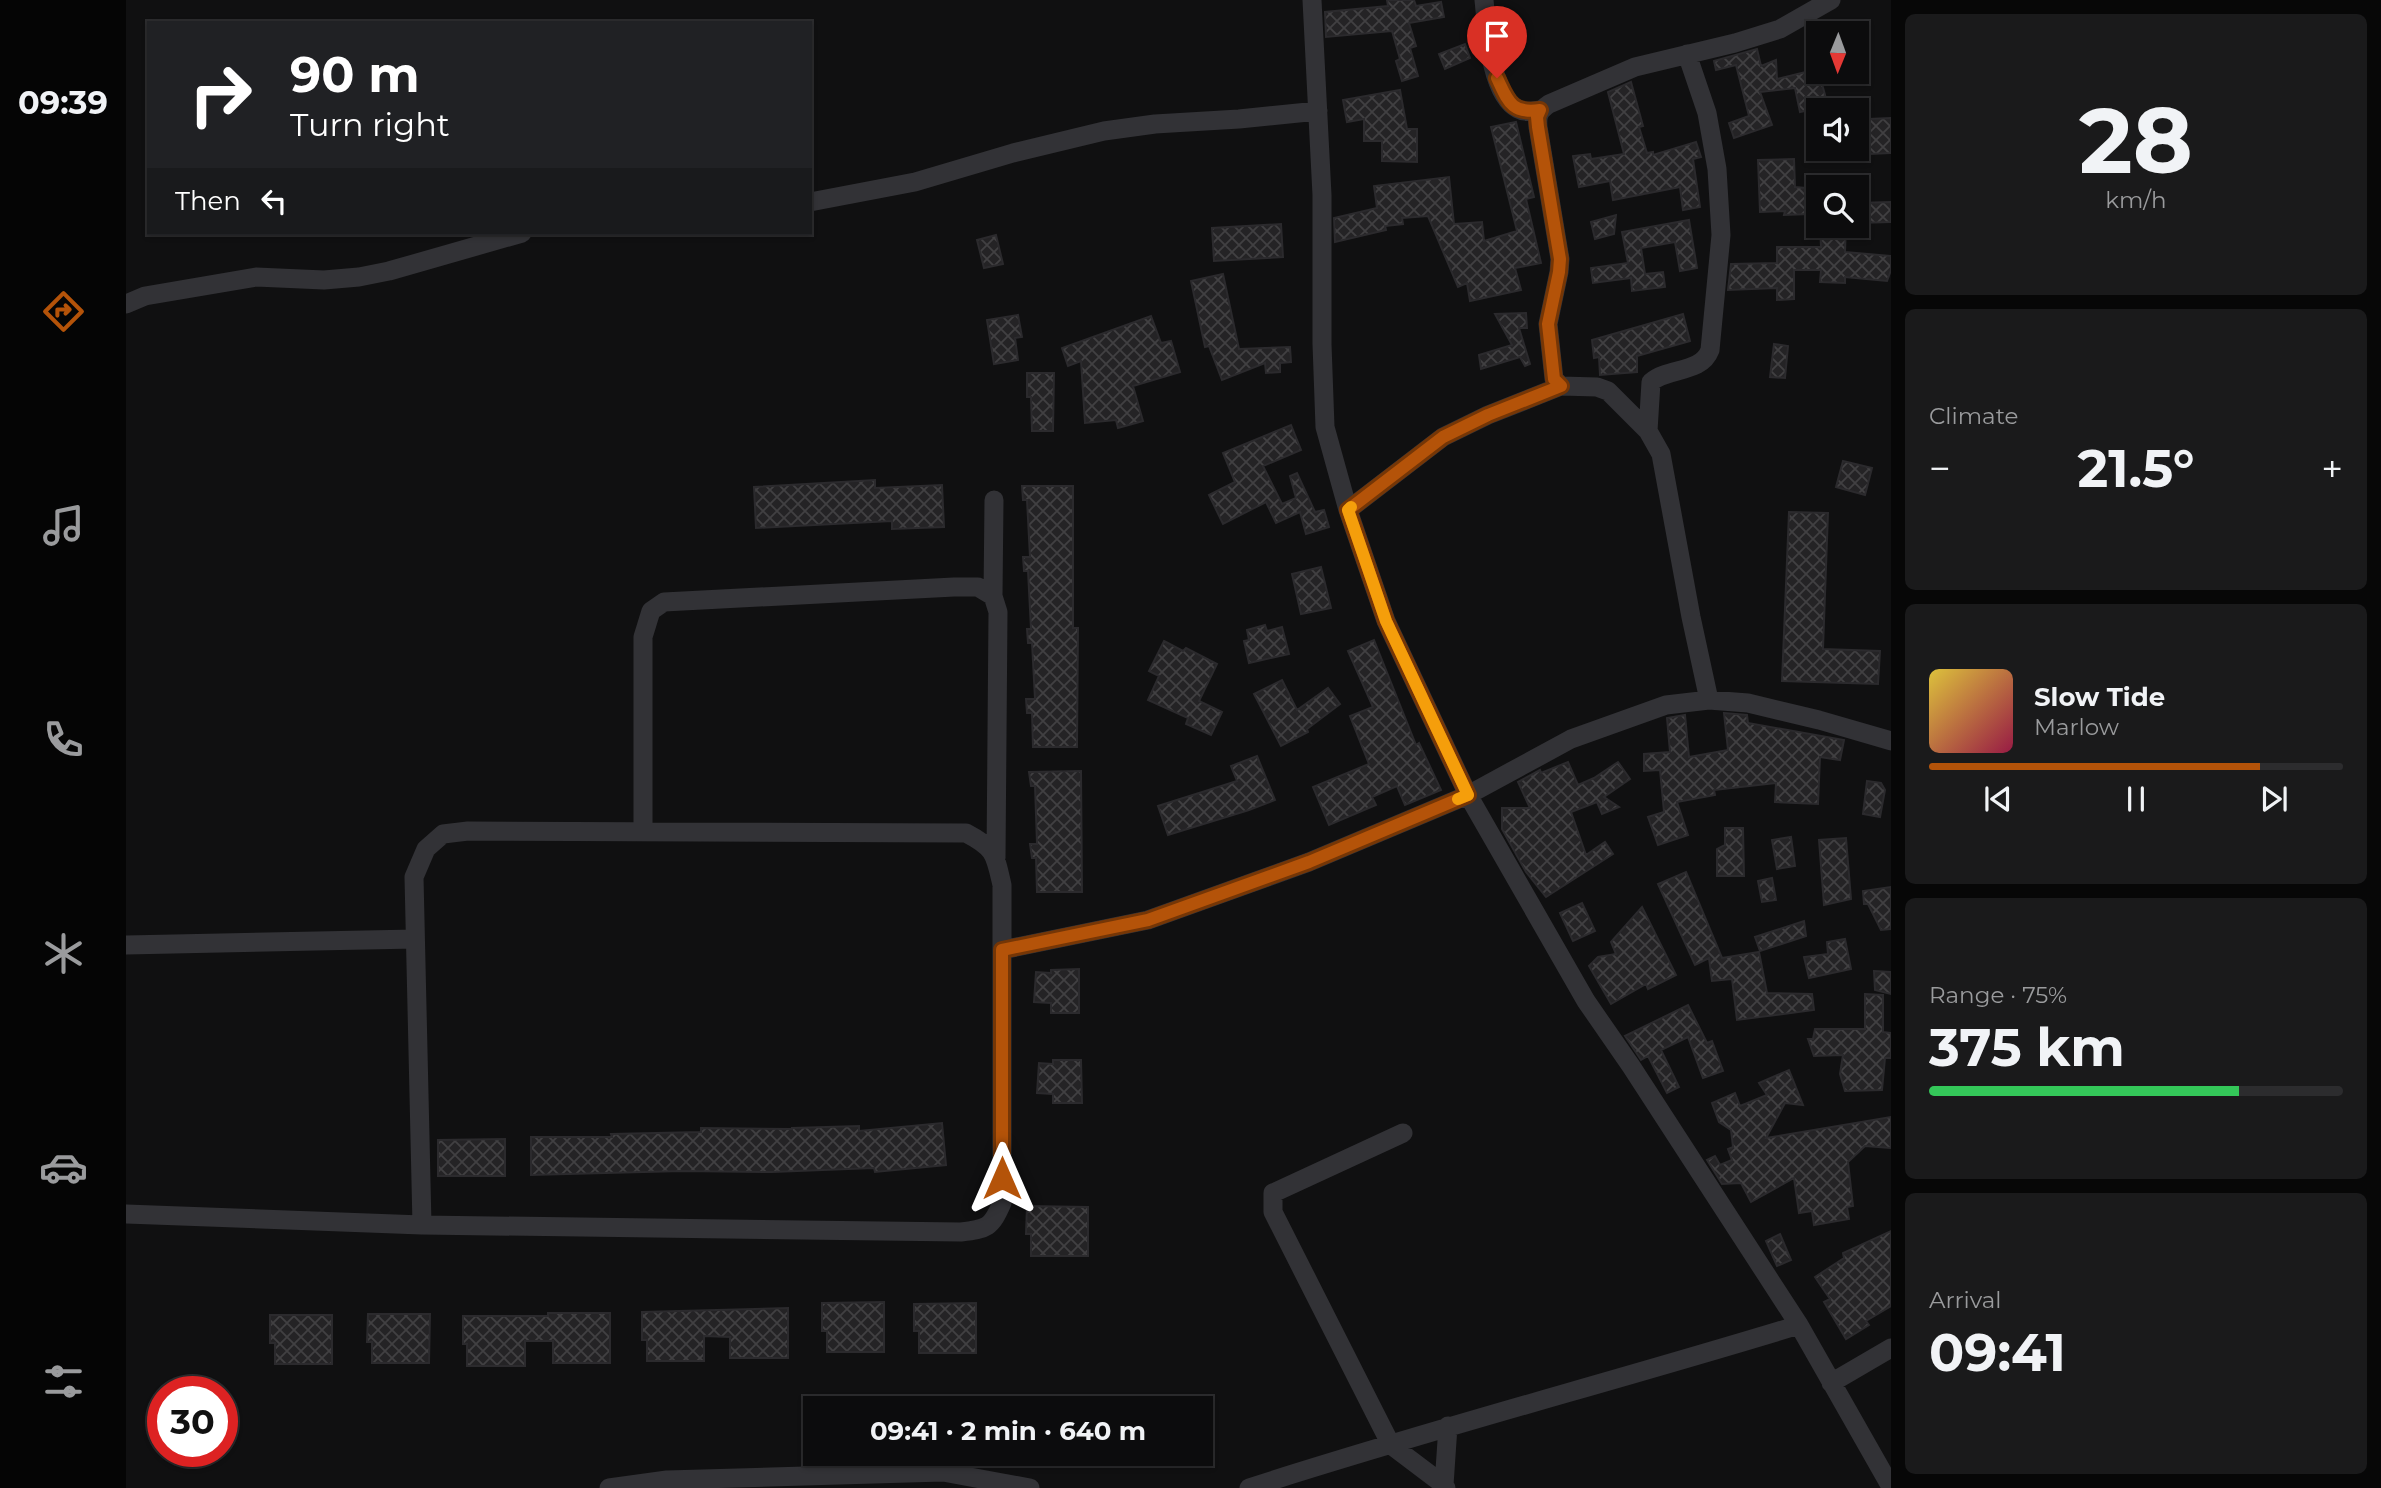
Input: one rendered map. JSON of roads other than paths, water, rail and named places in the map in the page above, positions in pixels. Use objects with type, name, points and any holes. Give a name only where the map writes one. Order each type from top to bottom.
[{"type":"street","points":[[1312,0],[1322,195],[1325,426],[1348,510],[1386,621],[1468,795],[1586,1001],[1799,1325],[1891,1487]]},
{"type":"street","points":[[1484,0],[1490,53],[1497,78],[1509,102],[1523,111],[1540,110],[1635,66],[1780,29],[1830,0]]},
{"type":"street","points":[[1648,431],[1651,382],[1663,374],[1694,366],[1704,360],[1710,350],[1721,235],[1717,169],[1707,113],[1687,54]]},
{"type":"street","points":[[1540,110],[1537,117],[1538,127],[1560,259],[1548,324],[1548,344],[1554,379],[1561,386]]},
{"type":"street","points":[[812,202],[915,181],[1104,131],[1155,124],[1318,111]]},
{"type":"street","points":[[126,304],[145,296],[256,277],[359,277],[515,235]]},
{"type":"street","points":[[1348,510],[1443,437],[1488,415],[1561,386],[1597,387],[1608,391],[1648,431],[1661,454],[1709,700]]},
{"type":"street","points":[[126,1214],[422,1226],[961,1232],[984,1230],[995,1220],[1002,1203],[1002,885],[996,858],[998,612],[993,596],[994,500]]},
{"type":"street","points":[[643,832],[643,636],[651,611],[664,602],[954,587],[978,587],[993,596]]},
{"type":"street","points":[[1002,950],[1148,920],[1309,862],[1468,795],[1571,739],[1666,705],[1709,700],[1748,703],[1891,741]]},
{"type":"street","points":[[422,1226],[414,877],[426,849],[443,834],[468,831],[966,833],[986,844],[996,858]]},
{"type":"street","points":[[126,946],[415,939]]},
{"type":"street","points":[[1403,1133],[1273,1193],[1273,1212],[1391,1445],[1445,1486]]},
{"type":"street","points":[[1249,1488],[1448,1426],[1799,1325]]},
{"type":"street","points":[[1831,1383],[1891,1348]]},
{"type":"street","points":[[1445,1486],[1448,1426]]},
{"type":"street","points":[[609,1488],[667,1480],[943,1472],[1030,1488]]}]
